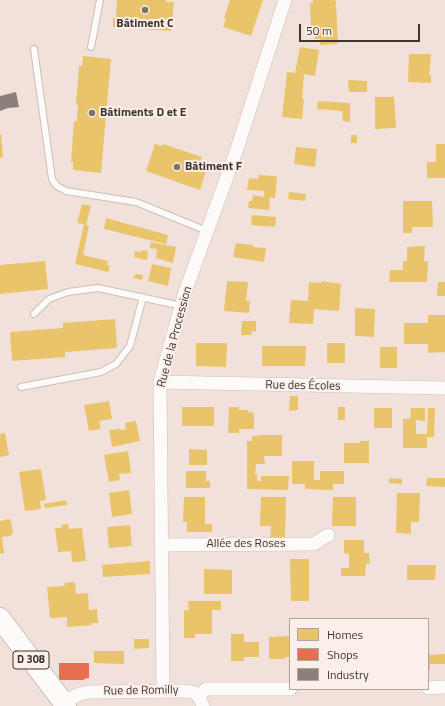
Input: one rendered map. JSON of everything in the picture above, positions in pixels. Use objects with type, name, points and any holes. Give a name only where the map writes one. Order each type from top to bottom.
[{"type":"main road","name":"D 308","points":[[0,618],[59,705]]},
{"type":"main road","name":"D 308","points":[[0,640],[59,705]]},
{"type":"street","name":"Rue de la Procession","points":[[163,690],[160,382],[186,292],[236,152],[285,0]]},
{"type":"street","name":"Rue des Écoles","points":[[160,382],[445,388]]},
{"type":"street","name":"Allée des Roses","points":[[162,545],[314,544],[328,535]]},
{"type":"street","points":[[429,688],[445,688]]},
{"type":"street","name":"Rue de Romilly","points":[[59,705],[80,694],[89,692],[113,694],[163,690],[192,691],[201,701],[206,689],[289,689]]},
{"type":"lane","points":[[91,47],[100,0]]},
{"type":"lane","points":[[34,48],[52,179],[58,186],[66,191],[136,202],[207,231]]},
{"type":"lane","points":[[34,314],[49,299],[68,292],[98,288],[182,306]]},
{"type":"lane","points":[[21,386],[101,372],[116,364],[130,346],[143,297]]},
{"type":"building: Homes","name":"Bâtiment C","points":[[117,0],[166,0],[166,2],[174,2],[171,31],[113,27],[113,18],[116,18]]},
{"type":"building: Homes","points":[[230,0],[263,0],[251,36],[223,27],[226,19],[224,18]]},
{"type":"building: Homes","points":[[313,0],[335,0],[338,44],[320,45],[320,39],[315,39],[315,31],[311,32],[310,3],[313,3]]},
{"type":"building: Homes","points":[[300,47],[319,50],[315,76],[304,74],[302,119],[282,117],[287,72],[295,73]]},
{"type":"building: Homes","points":[[409,54],[431,54],[429,75],[431,75],[431,83],[408,82]]},
{"type":"building: Homes","name":"Bâtiments D et E","points":[[83,56],[111,59],[101,173],[73,170],[73,162],[71,162],[74,121],[77,121],[78,105],[76,104],[79,66],[82,66]]},
{"type":"building: Homes","points":[[348,80],[367,81],[367,92],[349,92]]},
{"type":"building: Homes","points":[[375,97],[394,97],[396,128],[375,129]]},
{"type":"building: Homes","points":[[318,101],[350,103],[350,122],[343,121],[342,111],[317,109]]},
{"type":"building: Homes","points":[[0,134],[3,157],[0,158]]},
{"type":"building: Homes","points":[[351,135],[357,135],[357,143],[351,143]]},
{"type":"building: Homes","name":"Bâtiment F","points":[[155,144],[162,146],[163,144],[202,157],[201,160],[209,162],[200,190],[146,171]]},
{"type":"building: Homes","points":[[436,144],[445,144],[445,178],[427,178],[427,162],[436,162]]},
{"type":"building: Homes","points":[[296,147],[317,149],[315,167],[294,164]]},
{"type":"building: Homes","points":[[258,175],[277,176],[275,198],[270,197],[269,210],[248,208],[249,201],[252,201],[253,195],[264,197],[264,191],[247,190],[249,178],[258,179]]},
{"type":"building: Homes","points":[[289,192],[306,194],[305,201],[288,199]]},
{"type":"building: Homes","points":[[403,201],[432,201],[433,227],[412,227],[412,233],[403,233]]},
{"type":"building: Homes","points":[[82,204],[91,206],[86,225],[89,226],[83,255],[108,261],[107,265],[110,266],[108,272],[75,264],[84,224],[77,223]]},
{"type":"building: Homes","points":[[252,215],[276,217],[275,227],[251,225]]},
{"type":"building: Homes","points":[[106,218],[168,235],[166,244],[104,229]]},
{"type":"building: Homes","points":[[151,242],[176,247],[173,263],[156,258],[157,249],[150,248]]},
{"type":"building: Homes","points":[[236,243],[266,248],[264,262],[233,257]]},
{"type":"building: Homes","points":[[425,246],[424,261],[428,261],[427,282],[389,282],[390,270],[403,270],[403,261],[407,261],[407,247]]},
{"type":"building: Homes","points":[[142,250],[148,251],[147,260],[134,257],[135,251],[142,252]]},
{"type":"building: Homes","points":[[45,261],[48,289],[0,294],[0,265]]},
{"type":"building: Homes","points":[[152,264],[171,268],[168,286],[148,281]]},
{"type":"building: Homes","points":[[136,274],[143,275],[142,280],[133,278]]},
{"type":"building: Homes","points":[[227,281],[248,282],[246,301],[250,301],[249,313],[224,311]]},
{"type":"building: Homes","points":[[321,281],[341,284],[339,311],[314,309],[313,324],[289,323],[291,300],[308,301],[309,282],[321,283]]},
{"type":"building: Homes","points":[[438,282],[445,282],[445,296],[437,296]]},
{"type":"building: Homes","points":[[355,308],[375,309],[374,337],[355,336]]},
{"type":"building: Homes","points":[[428,315],[445,315],[445,352],[428,353],[428,344],[404,344],[404,323],[428,323]]},
{"type":"building: Homes","points":[[115,319],[117,348],[65,352],[65,357],[12,361],[10,332],[63,328],[63,323]]},
{"type":"building: Homes","points":[[242,321],[256,321],[256,332],[252,331],[251,335],[241,335]]},
{"type":"building: Homes","points":[[196,343],[227,343],[226,367],[196,366]]},
{"type":"building: Homes","points":[[327,343],[345,343],[345,363],[327,363]]},
{"type":"building: Homes","points":[[262,346],[306,346],[305,366],[262,366]]},
{"type":"building: Homes","points":[[380,347],[397,347],[397,368],[380,368]]},
{"type":"building: Homes","points":[[290,396],[298,396],[298,410],[289,411]]},
{"type":"building: Homes","points":[[109,401],[112,419],[99,421],[101,429],[89,431],[84,405]]},
{"type":"building: Homes","points":[[182,407],[214,407],[214,426],[182,426]]},
{"type":"building: Homes","points":[[229,407],[239,407],[239,410],[248,410],[248,412],[254,413],[254,429],[239,429],[239,433],[228,433]]},
{"type":"building: Homes","points":[[338,407],[345,407],[345,420],[338,420]]},
{"type":"building: Homes","points":[[374,408],[392,408],[392,428],[374,428]]},
{"type":"building: Homes","points":[[411,408],[425,408],[425,421],[416,420],[416,434],[427,434],[428,408],[435,408],[434,437],[427,437],[427,448],[403,448],[403,419],[410,419]]},
{"type":"building: Homes","points":[[136,421],[140,441],[112,447],[109,430],[126,429],[125,423]]},
{"type":"building: Homes","points":[[5,433],[9,455],[0,457],[0,434]]},
{"type":"building: Homes","points":[[282,435],[282,456],[264,456],[265,464],[256,465],[255,474],[257,474],[257,481],[261,481],[261,476],[289,476],[288,490],[247,489],[247,441],[252,441],[252,436]]},
{"type":"building: Homes","points":[[360,441],[369,441],[369,463],[344,463],[344,443],[360,443]]},
{"type":"building: Homes","points":[[189,449],[207,450],[207,465],[189,465]]},
{"type":"building: Homes","points":[[128,451],[131,473],[119,474],[120,480],[109,482],[104,455]]},
{"type":"building: Homes","points":[[292,461],[314,461],[314,480],[320,480],[320,471],[344,471],[344,484],[333,484],[333,490],[305,489],[305,484],[292,484]]},
{"type":"building: Homes","points":[[41,469],[46,500],[40,501],[41,509],[25,511],[19,472]]},
{"type":"building: Homes","points":[[186,471],[206,471],[206,481],[210,481],[210,488],[186,488]]},
{"type":"building: Homes","points":[[389,478],[402,479],[402,484],[389,483]]},
{"type":"building: Homes","points":[[427,478],[445,478],[445,487],[426,486]]},
{"type":"building: Homes","points":[[129,490],[132,514],[112,517],[109,493]]},
{"type":"building: Homes","points":[[397,493],[420,493],[419,522],[411,522],[411,534],[396,533]]},
{"type":"building: Homes","points":[[184,497],[205,497],[205,524],[212,524],[212,532],[187,532],[187,522],[183,522]]},
{"type":"building: Homes","points":[[261,497],[286,497],[285,539],[270,539],[271,526],[260,526]]},
{"type":"building: Homes","points":[[333,497],[356,497],[356,526],[332,526]]},
{"type":"building: Homes","points":[[66,500],[67,505],[45,508],[44,504]]},
{"type":"building: Homes","points":[[9,519],[13,533],[10,536],[2,537],[4,553],[0,554],[0,521]]},
{"type":"building: Homes","points":[[68,524],[69,529],[82,528],[86,561],[72,562],[71,551],[58,552],[55,528],[62,528],[61,525]]},
{"type":"building: Homes","points":[[130,525],[132,546],[109,548],[107,527]]},
{"type":"building: Homes","points":[[344,540],[364,540],[364,553],[369,553],[370,563],[366,564],[365,576],[341,576],[341,568],[349,568],[349,554],[344,553]]},
{"type":"building: Homes","points":[[290,559],[309,559],[309,601],[291,601]]},
{"type":"building: Homes","points":[[150,561],[150,574],[103,577],[102,565]]},
{"type":"building: Homes","points":[[407,565],[436,565],[435,580],[407,580]]},
{"type":"building: Homes","points":[[204,569],[232,570],[232,594],[204,594]]},
{"type":"building: Homes","points":[[75,582],[76,594],[88,593],[89,610],[97,609],[98,623],[91,623],[92,625],[67,627],[67,617],[50,618],[47,587],[65,586],[64,583]]},
{"type":"building: Homes","points":[[188,601],[221,601],[221,610],[212,610],[212,634],[195,634],[195,638],[184,638],[184,610],[189,610]]},
{"type":"building: Homes","points":[[231,634],[244,634],[244,642],[259,642],[259,657],[244,657],[244,661],[231,661]]},
{"type":"building: Homes","points":[[289,636],[289,657],[285,657],[285,659],[269,659],[269,637]]},
{"type":"building: Homes","points":[[134,639],[149,639],[149,648],[134,649]]},
{"type":"building: Homes","points":[[94,651],[124,651],[124,664],[94,663]]},
{"type":"building: Homes","points":[[429,653],[430,655],[445,654],[445,664],[430,664],[430,670]]},
{"type":"building: Shops","points":[[59,663],[89,663],[89,678],[84,680],[59,680]]},
{"type":"building: Industry","points":[[16,92],[19,107],[8,108],[0,111],[0,96]]},
{"type":"place","name":"Bâtiment C","points":[[145,10]]},
{"type":"place","name":"Bâtiments D et E","points":[[92,113]]},
{"type":"place","name":"Bâtiment F","points":[[177,167]]}]
